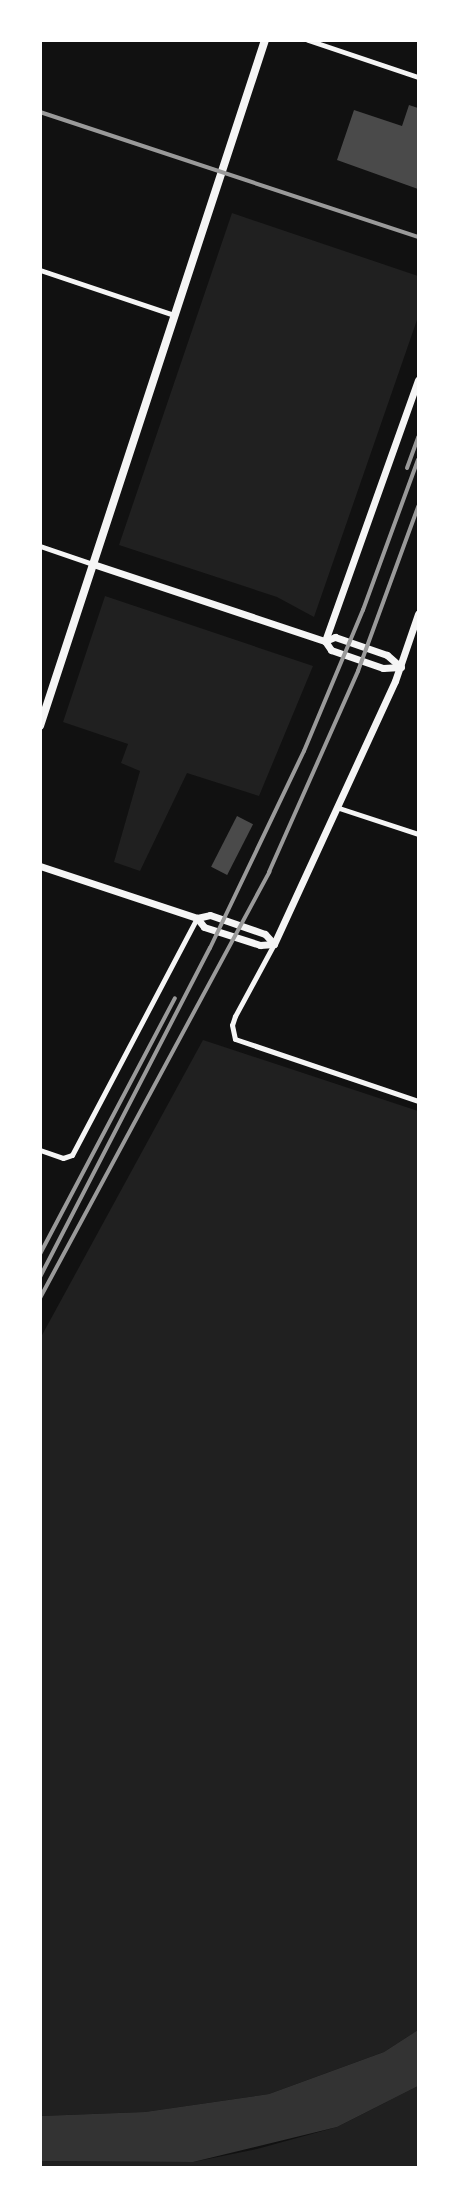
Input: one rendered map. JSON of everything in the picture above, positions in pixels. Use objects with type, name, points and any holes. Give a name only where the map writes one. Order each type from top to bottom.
[{"type":"main road","points":[[40,726],[266,40]]},
{"type":"street","points":[[308,40],[418,77]]},
{"type":"street","points":[[40,270],[174,315]]},
{"type":"street","points":[[325,641],[418,380]]},
{"type":"street","points":[[40,546],[325,641],[331,650],[383,668],[401,667]]},
{"type":"street","points":[[418,614],[401,667],[339,808],[274,944],[235,1016],[232,1031],[241,1042],[418,1101]]},
{"type":"street","points":[[325,641],[335,637],[387,655],[401,667]]},
{"type":"street","points":[[339,808],[418,834]]},
{"type":"street","points":[[40,866],[197,918],[210,915],[265,934],[274,944]]},
{"type":"street","points":[[197,918],[204,927],[260,945],[274,944]]},
{"type":"street","points":[[40,1150],[67,1158],[86,1129],[197,918]]},
{"type":"shaded area","points":[[232,213],[418,276],[418,317],[314,617],[277,597],[119,545]]},
{"type":"shaded area","points":[[105,596],[313,666],[259,796],[187,773],[140,871],[114,862],[140,771],[121,763],[128,744],[63,722]]},
{"type":"shaded area","points":[[203,1040],[418,1111],[418,2030],[384,2052],[269,2094],[145,2112],[41,2116],[41,1337]]},
{"type":"shaded area","points":[[418,2030],[418,2086],[337,2127],[193,2162],[41,2161],[41,2116],[145,2112],[269,2094],[384,2052]]},
{"type":"shaded area","points":[[418,2086],[418,2167],[41,2168],[41,2161],[193,2162],[257,2149],[337,2127]]},
{"type":"building","points":[[409,105],[418,108],[418,189],[337,160],[354,110],[402,126]]},
{"type":"building","points":[[237,816],[253,824],[227,875],[211,867]]},
{"type":"railway","points":[[40,112],[418,237]]},
{"type":"railway","points":[[407,468],[418,437]]},
{"type":"railway","points":[[40,1277],[210,948],[304,751],[363,610],[418,460]]},
{"type":"railway","points":[[40,1298],[269,872],[358,671],[418,507]]},
{"type":"railway","points":[[40,1254],[175,998]]}]
